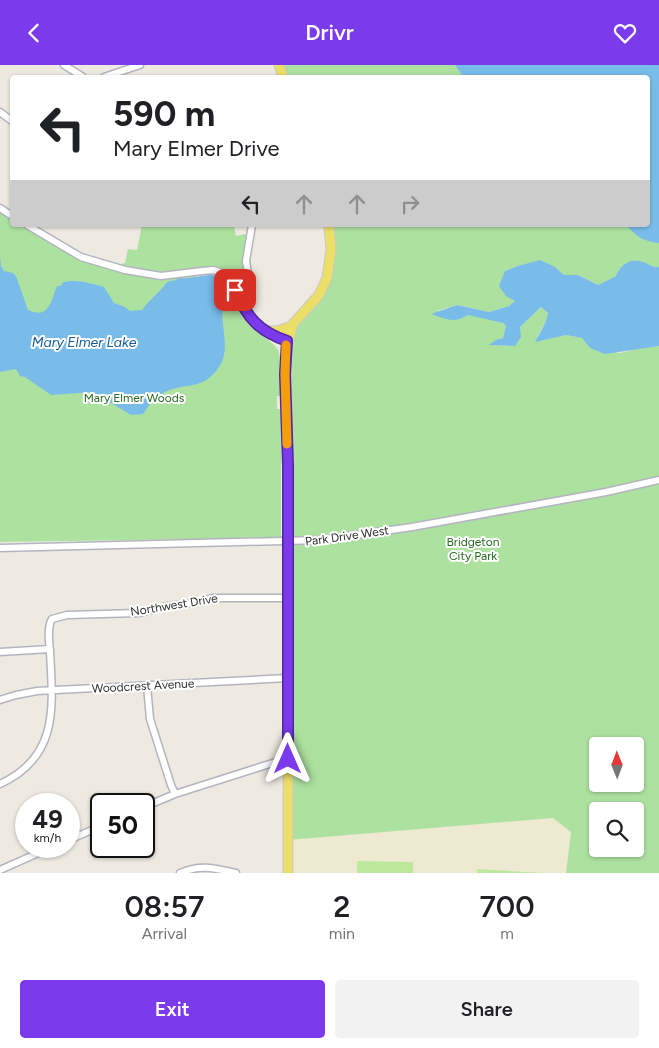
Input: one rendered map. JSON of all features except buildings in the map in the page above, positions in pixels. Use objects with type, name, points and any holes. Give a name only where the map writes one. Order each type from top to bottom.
[{"type":"main road","points":[[288,873],[288,466],[285,374],[287,341],[292,326],[318,295],[327,278],[331,250],[329,227]]},
{"type":"main road","points":[[265,331],[277,331],[292,326]]},
{"type":"street","points":[[64,65],[80,75]]},
{"type":"street","points":[[108,75],[121,68],[140,65]]},
{"type":"street","points":[[30,227],[81,257],[125,270],[161,276],[216,271],[227,277],[246,313],[254,323],[265,331],[287,341]]},
{"type":"street","points":[[248,274],[246,261],[252,227]]},
{"type":"street","name":"Park Drive West","points":[[0,548],[321,541],[388,531],[659,481]]},
{"type":"street","name":"Northwest Drive","points":[[50,649],[51,621],[55,617],[62,615],[138,613],[168,606],[202,602],[212,598],[288,598]]},
{"type":"street","points":[[0,652],[50,649],[52,691],[51,718],[46,738],[24,769],[11,779],[0,784]]},
{"type":"street","name":"Woodcrest Avenue","points":[[0,701],[27,693],[52,691],[288,679]]},
{"type":"street","points":[[147,686],[150,719],[175,794]]},
{"type":"street","points":[[155,802],[175,794],[288,759]]},
{"type":"street","points":[[0,870],[27,858]]},
{"type":"street","points":[[180,873],[202,867],[236,873]]},
{"type":"shaded area","points":[[553,818],[571,832],[566,873],[288,873],[288,840]]},
{"type":"green space","points":[[283,65],[455,65],[462,75],[286,75]]},
{"type":"green space","name":"Mary Elmer Woods","points":[[0,208],[10,215],[10,227],[30,228],[62,247],[86,256],[120,264],[125,263],[128,249],[137,250],[142,227],[234,227],[236,236],[251,233],[240,286],[224,270],[216,267],[204,271],[196,277],[217,278],[222,281],[247,321],[278,350],[281,361],[282,396],[277,396],[277,409],[281,409],[281,538],[0,542]]},
{"type":"green space","name":"Bridgeton City Park","points":[[333,227],[628,227],[638,236],[659,243],[659,267],[655,268],[645,263],[619,269],[616,276],[598,285],[578,275],[564,275],[555,267],[518,266],[505,271],[515,301],[509,306],[489,312],[457,305],[437,311],[463,318],[468,314],[503,323],[506,326],[503,338],[490,345],[515,346],[520,327],[541,307],[548,313],[536,341],[566,335],[582,338],[590,348],[620,353],[659,346],[659,873],[566,873],[571,832],[553,818],[288,840],[290,349],[297,327],[323,297],[332,271]]},
{"type":"green space","points":[[357,861],[413,862],[413,873],[357,873]]},
{"type":"green space","points":[[477,869],[543,873],[477,873]]},
{"type":"water","points":[[455,65],[659,65],[659,243],[634,234],[628,227],[650,227],[650,75],[462,75]]},
{"type":"water","name":"Mary Elmer Lake","points":[[0,257],[1,266],[4,271],[13,273],[16,276],[28,310],[41,313],[51,303],[57,286],[61,286],[62,283],[72,281],[83,282],[104,287],[114,303],[130,311],[142,310],[167,282],[178,278],[216,276],[225,287],[227,299],[222,313],[225,349],[219,367],[207,380],[165,392],[152,402],[143,414],[131,415],[93,392],[51,395],[25,377],[20,376],[16,369],[0,372]]},
{"type":"water","points":[[540,260],[555,267],[564,275],[578,275],[598,285],[616,276],[626,263],[638,261],[659,267],[659,346],[605,354],[590,348],[582,338],[566,335],[535,342],[548,313],[541,307],[520,327],[521,337],[515,346],[489,345],[503,338],[506,326],[503,323],[468,315],[454,320],[431,314],[457,305],[489,312],[509,306],[515,301],[506,296],[499,286],[505,271]]},
{"type":"slow traffic","points":[[286,345],[287,444]]},
{"type":"route","points":[[235,290],[246,313],[258,327],[271,335],[287,341],[285,374],[288,466],[288,759]]}]
